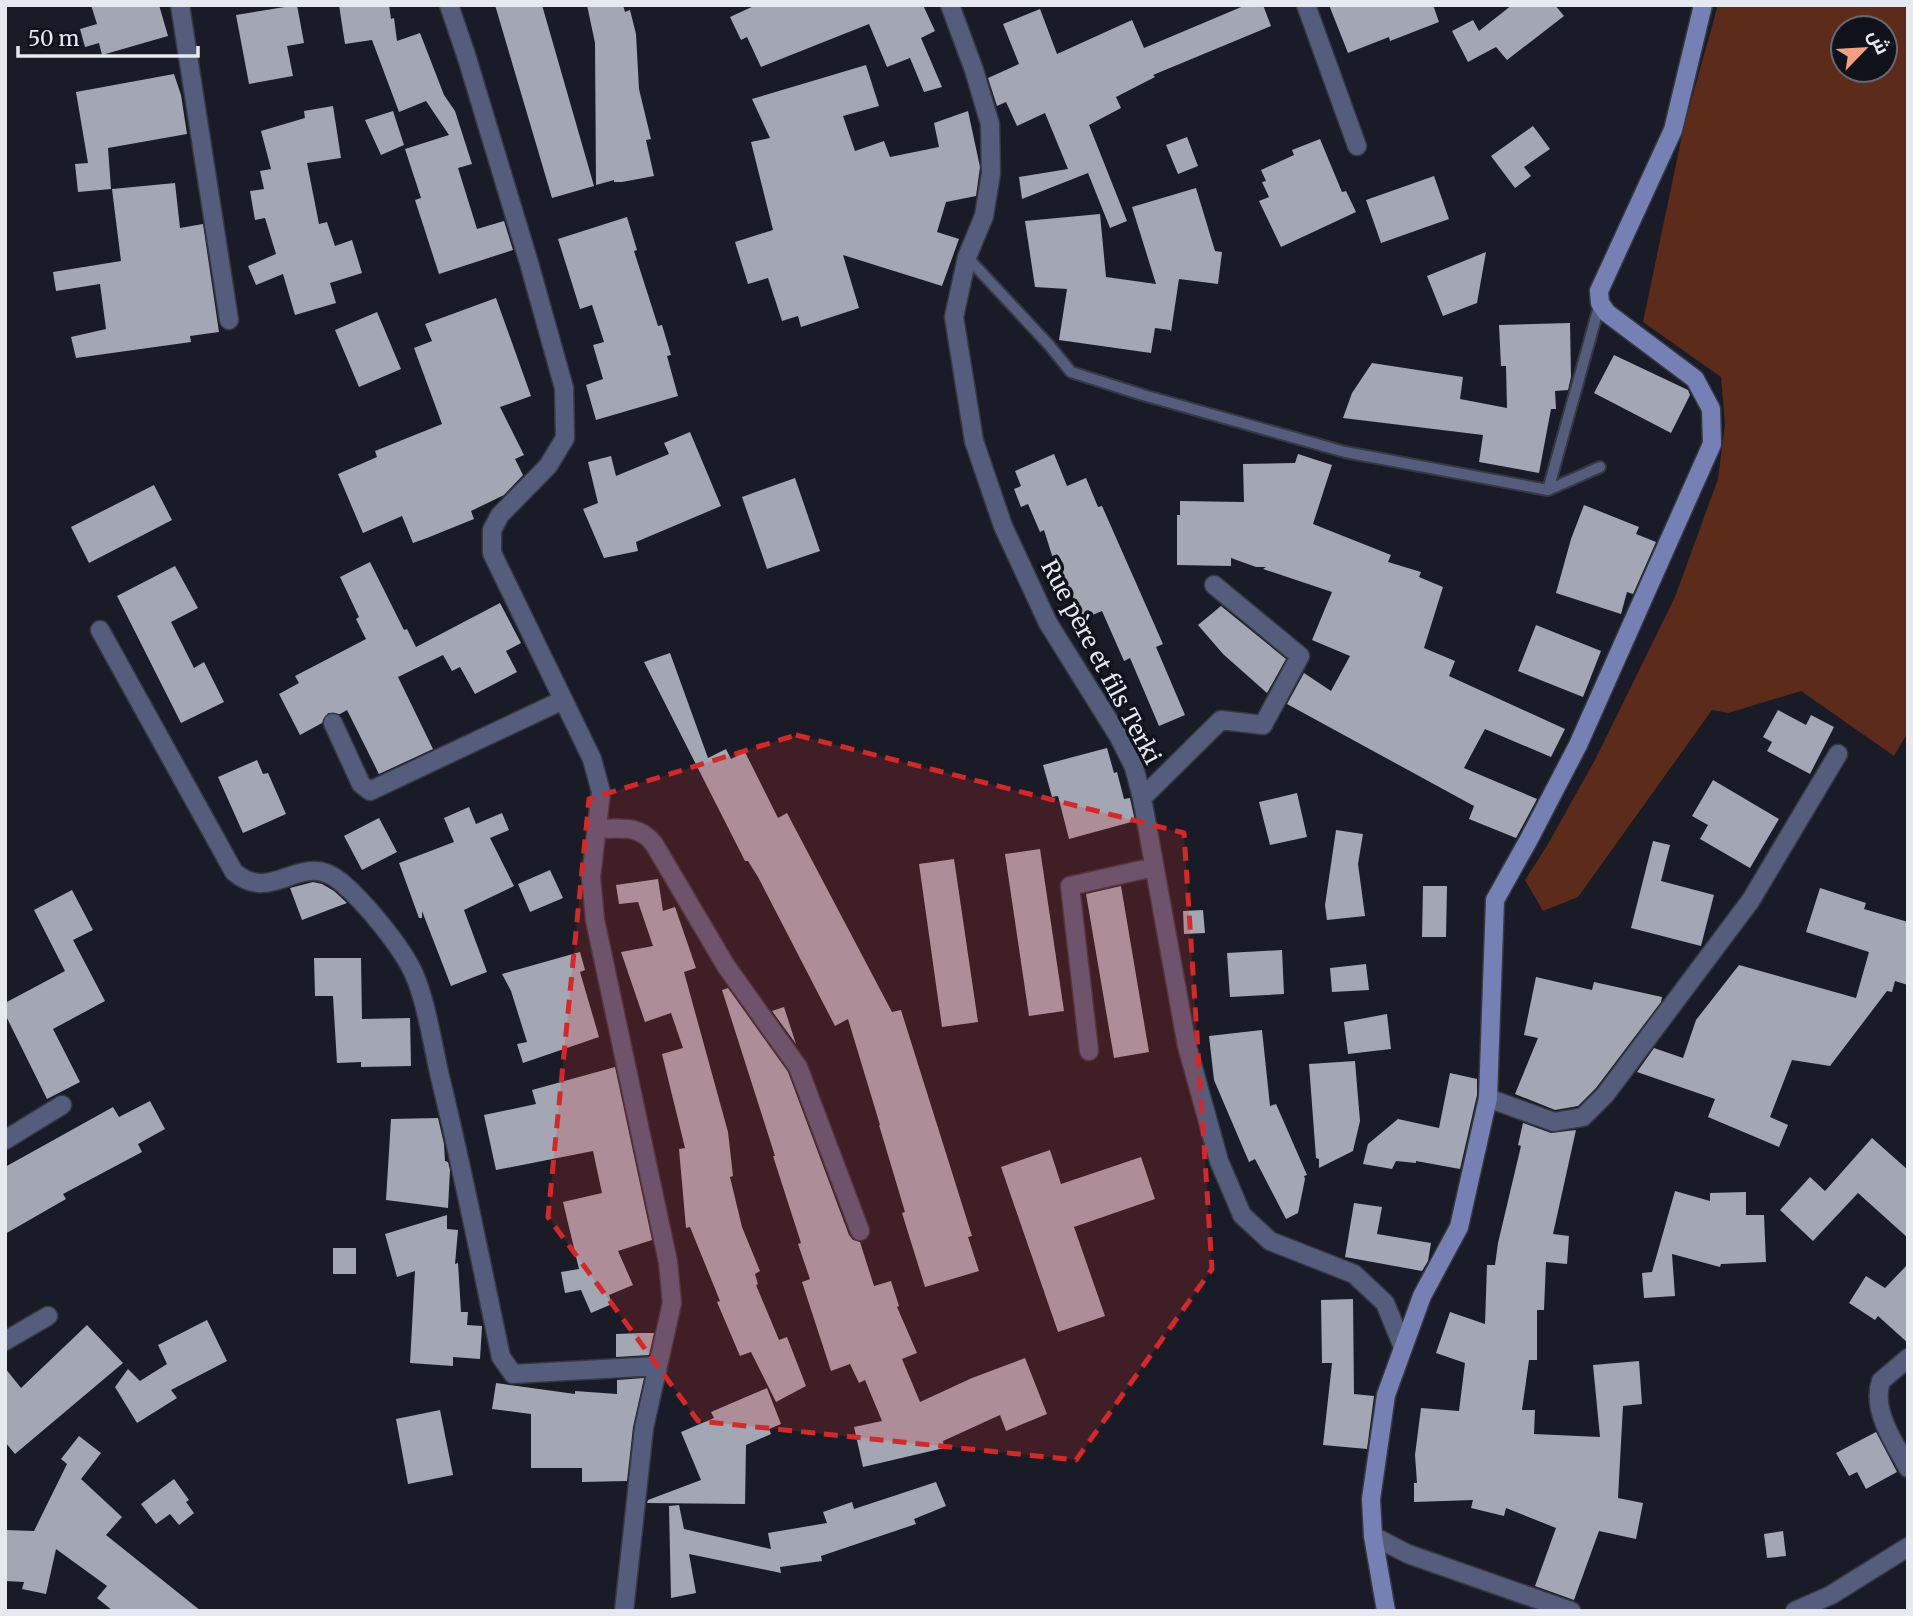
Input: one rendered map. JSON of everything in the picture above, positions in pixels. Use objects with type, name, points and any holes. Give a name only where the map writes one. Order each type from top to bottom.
[{"type":"street","points":[[180,5],[229,320]]},
{"type":"street","points":[[449,5],[529,263],[564,388],[565,438],[548,466],[500,515],[492,530],[492,553],[592,759],[601,793],[591,877],[595,920],[668,1262],[673,1303],[644,1428],[624,1611]]},
{"type":"street","name":"Rue père et fils Terki","points":[[950,5],[990,124],[991,173],[984,216],[967,257],[954,317],[974,441],[1003,526],[1048,623],[1119,737],[1134,767],[1142,798],[1186,1046],[1219,1161],[1242,1215],[1270,1241],[1354,1274],[1385,1303],[1404,1347]]},
{"type":"street","points":[[1306,5],[1357,146]]},
{"type":"street","points":[[1385,1611],[1373,1536],[1371,1499],[1386,1395],[1422,1296],[1460,1227],[1488,1098],[1495,900],[1577,745],[1712,444],[1711,409],[1695,379],[1607,313],[1600,303],[1599,291],[1674,130],[1703,5]]},
{"type":"street","points":[[1142,798],[1221,719],[1263,725],[1300,656],[1214,585]]},
{"type":"street","points":[[100,630],[234,872],[244,881],[256,884],[269,883],[316,869],[330,874],[366,908],[400,950],[414,974],[447,1103],[501,1357],[507,1369],[513,1374],[657,1366]]},
{"type":"street","points":[[333,723],[361,784],[370,791],[563,700]]},
{"type":"street","points":[[1488,1098],[1554,1122],[1583,1117],[1605,1095],[1751,900],[1838,754]]},
{"type":"street","points":[[597,829],[634,829],[647,834],[654,844],[726,966],[798,1067],[860,1231]]},
{"type":"street","points":[[1089,1051],[1070,886],[1078,882],[1154,867]]},
{"type":"street","points":[[5,1140],[62,1105]]},
{"type":"street","points":[[5,1341],[48,1316]]},
{"type":"street","points":[[1908,1359],[1881,1381],[1878,1400],[1886,1425],[1908,1468]]},
{"type":"street","points":[[1373,1536],[1408,1554],[1571,1611]]},
{"type":"street","points":[[1795,1611],[1832,1595],[1908,1547]]},
{"type":"lane","points":[[967,257],[1071,372],[1345,452],[1548,490],[1600,467]]},
{"type":"lane","points":[[1548,490],[1600,303]]},
{"type":"highlighted area","points":[[796,735],[1184,833],[1212,1269],[1076,1460],[698,1421],[548,1217],[589,799]]},
{"type":"shaded area","points":[[1718,5],[1908,5],[1908,732],[1894,756],[1801,691],[1728,713],[1712,710],[1578,897],[1543,911],[1525,880],[1596,758],[1675,597],[1718,479],[1725,424],[1721,377],[1643,322],[1684,126]]},
{"type":"building","points":[[91,5],[159,5],[168,36],[102,55],[99,43],[85,47],[80,29],[97,24]]},
{"type":"building","points":[[297,5],[304,43],[287,46],[293,76],[249,84],[236,15]]},
{"type":"building","points":[[339,5],[389,5],[397,41],[420,33],[444,95],[455,111],[472,164],[458,168],[477,229],[504,221],[513,250],[439,274],[415,200],[421,198],[405,149],[449,135],[426,101],[399,112],[372,40],[345,44]]},
{"type":"building","points":[[495,5],[542,5],[594,186],[552,198]]},
{"type":"building","points":[[587,5],[623,5],[625,12],[630,10],[636,34],[639,89],[651,139],[646,140],[654,176],[622,182],[614,180],[596,185],[595,43]]},
{"type":"building","points":[[756,5],[923,5],[935,31],[921,38],[942,87],[924,92],[910,58],[887,67],[869,24],[761,67],[747,37],[741,40],[730,17]]},
{"type":"building","points":[[1246,5],[1263,5],[1271,26],[1153,75],[1155,77],[1116,97],[1121,108],[1089,125],[1127,221],[1110,228],[1088,173],[1022,199],[1019,177],[1068,169],[1045,113],[1017,126],[1006,102],[997,106],[988,78],[1019,64],[1003,24],[1040,9],[1057,54],[1132,20],[1144,48]]},
{"type":"building","points":[[1329,5],[1433,5],[1439,22],[1390,41],[1389,37],[1348,53]]},
{"type":"building","points":[[1512,5],[1555,5],[1564,16],[1507,60],[1496,47],[1468,62],[1452,31],[1473,20],[1479,31]]},
{"type":"building","points":[[866,65],[879,106],[843,116],[855,151],[884,141],[890,157],[939,147],[934,123],[968,111],[980,167],[976,196],[946,202],[937,232],[959,239],[942,286],[843,255],[859,308],[801,327],[798,316],[782,321],[768,278],[748,284],[735,242],[773,230],[751,142],[770,138],[752,99]]},
{"type":"building","points":[[174,74],[181,95],[187,134],[108,148],[111,189],[78,192],[75,164],[88,163],[76,92]]},
{"type":"building","points":[[333,106],[341,158],[307,163],[319,224],[327,222],[335,246],[352,240],[362,273],[330,283],[336,303],[295,315],[283,274],[256,285],[248,266],[276,254],[265,218],[255,220],[250,191],[264,189],[260,171],[271,169],[261,131],[305,118],[304,111]]},
{"type":"building","points":[[393,111],[404,145],[381,155],[365,120]]},
{"type":"building","points":[[1533,126],[1550,149],[1524,167],[1531,176],[1515,188],[1491,156]]},
{"type":"building","points":[[1187,137],[1198,166],[1178,174],[1166,145]]},
{"type":"building","points":[[1320,139],[1342,192],[1346,191],[1356,212],[1281,247],[1259,201],[1269,197],[1262,182],[1266,181],[1261,170],[1294,155],[1292,150]]},
{"type":"building","points":[[1434,176],[1449,219],[1381,243],[1366,200]]},
{"type":"building","points":[[175,183],[180,228],[203,224],[219,332],[190,336],[191,342],[76,358],[71,337],[106,329],[100,284],[56,291],[53,272],[121,261],[112,189]]},
{"type":"building","points":[[1196,188],[1215,251],[1222,252],[1218,284],[1179,279],[1171,332],[1155,328],[1151,353],[1059,340],[1067,289],[1035,287],[1025,221],[1100,214],[1106,277],[1156,284],[1132,207]]},
{"type":"building","points":[[627,217],[637,250],[634,251],[658,326],[662,325],[671,355],[667,356],[678,396],[596,420],[586,385],[603,379],[593,345],[604,342],[592,305],[580,309],[558,239]]},
{"type":"building","points":[[1486,252],[1477,303],[1443,316],[1427,276]]},
{"type":"building","points":[[496,298],[531,396],[500,407],[524,455],[515,459],[523,475],[504,495],[471,511],[474,519],[427,538],[413,543],[402,516],[363,533],[338,474],[377,457],[375,451],[442,424],[414,348],[432,341],[425,324]]},
{"type":"building","points":[[377,312],[401,369],[359,387],[335,330]]},
{"type":"building","points":[[1570,323],[1571,377],[1568,390],[1555,391],[1556,409],[1551,409],[1539,473],[1479,462],[1483,435],[1343,418],[1352,393],[1372,363],[1463,377],[1460,399],[1507,408],[1506,366],[1501,366],[1499,325]]},
{"type":"building","points":[[1614,355],[1688,390],[1690,395],[1671,433],[1594,393]]},
{"type":"building","points":[[690,432],[721,506],[636,542],[638,551],[604,558],[583,509],[598,503],[588,462],[611,456],[616,476],[669,454],[664,443]]},
{"type":"building","points":[[1054,454],[1067,486],[1086,478],[1098,507],[1102,506],[1163,644],[1156,647],[1185,715],[1159,726],[1130,658],[1124,661],[1102,611],[1083,619],[1058,564],[1055,565],[1044,530],[1040,532],[1028,504],[1021,507],[1014,489],[1021,486],[1015,471]]},
{"type":"building","points":[[1298,454],[1332,465],[1313,524],[1391,555],[1388,562],[1421,572],[1419,577],[1443,587],[1424,648],[1455,661],[1449,676],[1565,729],[1551,757],[1485,729],[1464,768],[1537,799],[1516,838],[1469,819],[1474,806],[1287,704],[1304,673],[1331,691],[1350,656],[1312,640],[1332,592],[1263,569],[1266,567],[1256,567],[1231,558],[1231,566],[1177,565],[1177,515],[1180,515],[1180,501],[1244,502],[1243,464],[1295,463]]},
{"type":"building","points":[[795,478],[820,551],[767,569],[742,497]]},
{"type":"building","points":[[154,485],[172,520],[89,563],[71,527]]},
{"type":"building","points":[[1584,505],[1639,527],[1636,534],[1656,542],[1633,594],[1627,592],[1621,614],[1556,593]]},
{"type":"building","points":[[370,562],[404,630],[407,629],[416,647],[500,603],[521,643],[506,651],[517,672],[475,694],[460,667],[452,671],[443,655],[398,677],[433,749],[379,774],[347,710],[340,714],[328,713],[322,723],[300,735],[279,694],[299,683],[295,676],[366,639],[340,577]]},
{"type":"building","points":[[175,566],[198,608],[171,622],[194,668],[204,662],[224,702],[181,723],[117,596]]},
{"type":"building","points":[[1221,606],[1286,659],[1267,693],[1223,654],[1198,625]]},
{"type":"building","points":[[1536,625],[1601,651],[1583,697],[1518,671]]},
{"type":"building","points":[[670,653],[708,758],[726,749],[731,759],[745,752],[778,818],[787,813],[892,1012],[901,1010],[972,1236],[968,1237],[979,1271],[925,1287],[848,1019],[835,1026],[758,877],[748,861],[745,861],[644,662]]},
{"type":"building","points":[[1778,710],[1806,725],[1811,715],[1834,727],[1810,774],[1767,751],[1772,742],[1763,737]]},
{"type":"building","points":[[1107,748],[1124,799],[1130,798],[1135,821],[1069,839],[1058,796],[1052,797],[1043,765]]},
{"type":"building","points":[[257,760],[263,774],[268,773],[286,814],[243,833],[218,777]]},
{"type":"building","points":[[1713,780],[1779,819],[1750,868],[1700,839],[1708,825],[1692,816]]},
{"type":"building","points":[[1297,793],[1307,837],[1270,845],[1259,802]]},
{"type":"building","points":[[469,807],[476,824],[502,813],[509,830],[490,838],[514,886],[464,910],[487,972],[451,986],[422,911],[422,918],[419,918],[399,863],[454,842],[444,818]]},
{"type":"building","points":[[379,818],[397,852],[362,870],[344,836]]},
{"type":"building","points":[[1336,830],[1363,834],[1358,864],[1365,916],[1327,920],[1325,905]]},
{"type":"building","points":[[1653,841],[1670,845],[1661,881],[1714,895],[1701,946],[1631,928]]},
{"type":"building","points":[[1040,849],[1064,1011],[1029,1016],[1005,854]]},
{"type":"building","points":[[954,859],[978,1022],[942,1027],[919,864]]},
{"type":"building","points":[[550,870],[563,898],[530,912],[518,884]]},
{"type":"building","points":[[658,879],[663,911],[675,907],[696,968],[684,972],[728,1132],[733,1176],[730,1177],[742,1227],[760,1271],[755,1274],[756,1285],[779,1340],[787,1337],[806,1386],[776,1402],[751,1352],[740,1356],[690,1227],[686,1228],[679,1149],[685,1148],[662,1054],[683,1048],[671,1013],[645,1022],[621,952],[653,946],[638,902],[619,904],[616,885]]},
{"type":"building","points":[[313,882],[334,891],[347,903],[302,920],[290,888]]},
{"type":"building","points":[[1121,886],[1149,1052],[1114,1058],[1086,894]]},
{"type":"building","points":[[1423,886],[1447,886],[1446,937],[1422,937]]},
{"type":"building","points":[[1820,888],[1866,903],[1864,909],[1908,922],[1908,985],[1895,981],[1892,992],[1887,991],[1830,1066],[1792,1060],[1770,1117],[1788,1125],[1779,1147],[1708,1117],[1715,1099],[1637,1072],[1654,1048],[1683,1058],[1696,1020],[1739,965],[1856,998],[1869,952],[1806,932]]},
{"type":"building","points":[[72,890],[93,930],[73,940],[105,1001],[53,1029],[80,1082],[47,1099],[5,1014],[5,1003],[65,971],[34,910]]},
{"type":"building","points":[[1203,910],[1205,933],[1184,934],[1183,911]]},
{"type":"building","points":[[1282,950],[1284,994],[1230,997],[1227,953]]},
{"type":"building","points":[[580,952],[585,970],[580,972],[599,1037],[523,1063],[517,1044],[527,1042],[511,991],[502,974]]},
{"type":"building","points":[[314,958],[361,958],[362,1019],[410,1018],[411,1066],[361,1067],[361,1062],[337,1063],[333,996],[315,996]]},
{"type":"building","points":[[1366,964],[1369,990],[1332,992],[1330,968]]},
{"type":"building","points":[[1536,977],[1592,990],[1594,982],[1662,997],[1661,1002],[1596,1088],[1578,1106],[1555,1110],[1515,1094],[1538,1038],[1524,1035]]},
{"type":"building","points":[[728,988],[788,1072],[849,1235],[860,1242],[874,1286],[891,1281],[899,1306],[897,1307],[917,1353],[902,1359],[920,1402],[1025,1358],[1047,1414],[1006,1431],[1000,1415],[943,1441],[944,1448],[863,1467],[854,1427],[882,1421],[865,1380],[859,1383],[850,1364],[831,1371],[802,1282],[810,1279],[798,1244],[801,1243],[722,990]]},
{"type":"building","points":[[784,1007],[796,1044],[772,1011]]},
{"type":"building","points":[[1387,1014],[1391,1049],[1348,1054],[1344,1022]]},
{"type":"building","points":[[1262,1030],[1270,1106],[1276,1104],[1307,1175],[1304,1176],[1298,1213],[1286,1219],[1255,1159],[1249,1162],[1214,1080],[1209,1036]]},
{"type":"building","points":[[1355,1061],[1360,1121],[1353,1151],[1319,1168],[1309,1064]]},
{"type":"building","points":[[615,1067],[652,1240],[618,1251],[633,1285],[609,1295],[612,1304],[591,1313],[581,1290],[565,1293],[561,1272],[579,1269],[563,1202],[602,1193],[593,1151],[496,1170],[484,1115],[536,1104],[532,1090]]},
{"type":"building","points":[[1450,1073],[1477,1079],[1477,1095],[1460,1169],[1416,1161],[1396,1161],[1392,1169],[1363,1164],[1368,1144],[1398,1119],[1439,1128]]},
{"type":"building","points":[[150,1101],[165,1129],[138,1144],[142,1152],[63,1194],[66,1199],[5,1234],[5,1167],[113,1107],[119,1117]]},
{"type":"building","points":[[438,1118],[445,1161],[448,1162],[450,1170],[448,1208],[386,1200],[391,1119]]},
{"type":"building","points":[[1523,1123],[1551,1133],[1576,1130],[1553,1234],[1569,1236],[1567,1264],[1546,1262],[1544,1310],[1537,1310],[1537,1360],[1529,1360],[1522,1410],[1535,1410],[1534,1434],[1600,1437],[1593,1365],[1639,1361],[1642,1404],[1623,1406],[1618,1498],[1643,1503],[1636,1539],[1599,1531],[1574,1600],[1535,1586],[1556,1528],[1506,1508],[1504,1516],[1471,1508],[1473,1500],[1414,1502],[1414,1483],[1417,1483],[1415,1455],[1421,1408],[1459,1411],[1465,1363],[1436,1353],[1450,1312],[1485,1324],[1487,1265],[1495,1265],[1521,1146],[1518,1145]]},
{"type":"building","points":[[1872,1138],[1908,1170],[1908,1238],[1858,1193],[1813,1241],[1780,1210],[1810,1177],[1825,1191]]},
{"type":"building","points":[[1050,1150],[1061,1184],[1141,1157],[1155,1199],[1074,1227],[1105,1316],[1058,1332],[1001,1167]]},
{"type":"building","points":[[1675,1191],[1710,1201],[1710,1193],[1746,1192],[1746,1215],[1764,1215],[1766,1262],[1721,1264],[1720,1267],[1672,1254],[1675,1296],[1644,1298],[1642,1273],[1652,1272]]},
{"type":"building","points":[[1354,1203],[1382,1207],[1377,1234],[1431,1243],[1428,1261],[1422,1271],[1345,1257]]},
{"type":"building","points":[[447,1215],[447,1229],[458,1230],[455,1264],[458,1263],[461,1312],[468,1312],[467,1325],[482,1326],[480,1359],[453,1357],[453,1366],[410,1363],[415,1271],[397,1277],[385,1234]]},
{"type":"building","points":[[333,1248],[356,1248],[356,1274],[333,1274]]},
{"type":"building","points":[[1908,1264],[1908,1343],[1878,1316],[1875,1320],[1849,1303],[1866,1276],[1885,1288]]},
{"type":"building","points":[[1353,1299],[1354,1394],[1374,1396],[1367,1449],[1323,1445],[1332,1363],[1322,1363],[1321,1300]]},
{"type":"building","points":[[207,1320],[227,1361],[171,1390],[177,1398],[137,1423],[115,1387],[128,1369],[140,1381],[167,1364],[158,1345]]},
{"type":"building","points":[[87,1325],[123,1363],[15,1454],[5,1442],[5,1368],[21,1388]]},
{"type":"building","points":[[654,1333],[649,1355],[616,1357],[616,1334]]},
{"type":"building","points":[[644,1378],[633,1427],[627,1481],[582,1482],[582,1468],[531,1468],[531,1414],[492,1409],[496,1383],[575,1394],[575,1391],[617,1394],[617,1380]]},
{"type":"building","points":[[767,1388],[781,1424],[769,1429],[771,1434],[746,1445],[745,1504],[647,1503],[648,1500],[701,1480],[681,1432],[714,1418],[711,1412]]},
{"type":"building","points":[[440,1410],[453,1475],[408,1484],[396,1419]]},
{"type":"building","points":[[1876,1432],[1897,1472],[1866,1489],[1857,1472],[1849,1476],[1836,1453]]},
{"type":"building","points":[[79,1436],[101,1453],[81,1479],[122,1517],[106,1535],[201,1611],[113,1611],[97,1598],[107,1586],[56,1549],[46,1594],[22,1589],[24,1582],[5,1581],[5,1530],[34,1531],[67,1464],[61,1459]]},
{"type":"building","points":[[174,1479],[189,1500],[186,1502],[194,1513],[179,1525],[170,1514],[156,1524],[141,1504]]},
{"type":"building","points":[[936,1482],[946,1506],[914,1519],[916,1524],[821,1556],[822,1561],[780,1567],[781,1573],[689,1554],[696,1593],[671,1598],[669,1506],[679,1505],[684,1529],[771,1549],[768,1533],[827,1523],[823,1512],[852,1502],[854,1509]]},
{"type":"building","points":[[1783,1531],[1786,1556],[1767,1558],[1764,1534]]}]
